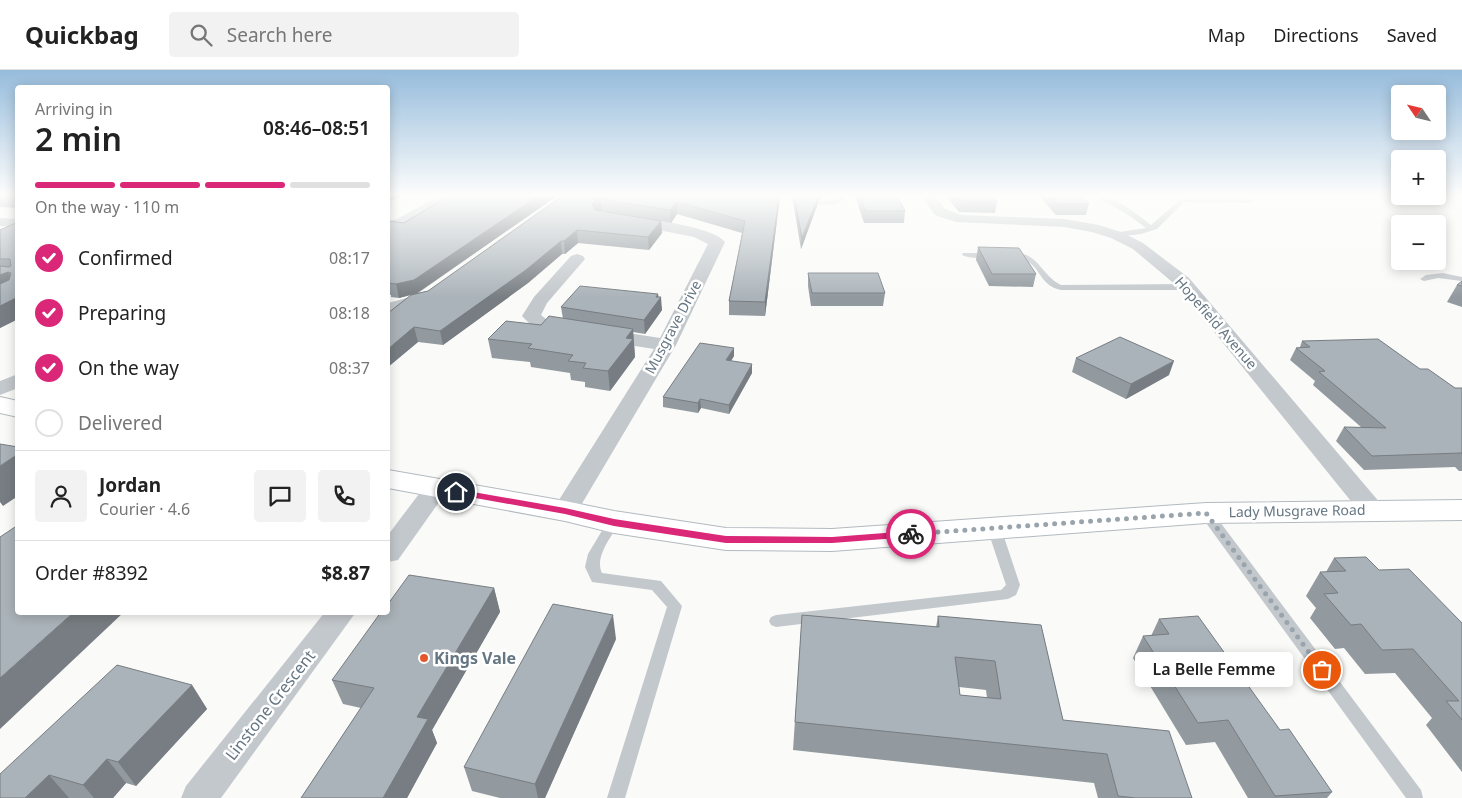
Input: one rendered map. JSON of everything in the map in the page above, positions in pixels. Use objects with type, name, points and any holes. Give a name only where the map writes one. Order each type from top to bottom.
[{"type":"main road","points":[[0,405],[15,408]]},
{"type":"main road","name":"Lady Musgrave Road","points":[[390,479],[565,511],[614,522],[726,539],[832,540],[1206,513],[1462,510]]},
{"type":"street","name":"Musgrave Drive","points":[[565,511],[666,344],[717,242],[698,233],[681,230]]},
{"type":"street","name":"Hopefield Avenue","points":[[1100,230],[1116,235],[1138,246],[1187,287],[1372,510]]},
{"type":"street","points":[[577,260],[540,300],[531,316],[541,325],[666,344]]},
{"type":"street","points":[[390,308],[424,299],[436,291]]},
{"type":"street","points":[[0,389],[15,382]]},
{"type":"street","points":[[390,551],[438,488]]},
{"type":"street","name":"Linstone Crescent","points":[[199,798],[340,615]]},
{"type":"lane","points":[[1116,235],[1140,230]]},
{"type":"lane","points":[[966,254],[1021,256],[1036,263],[1053,285],[1060,288],[1187,287]]},
{"type":"lane","points":[[1424,279],[1433,275],[1462,279]]},
{"type":"lane","points":[[1206,513],[1415,796]]},
{"type":"lane","points":[[614,522],[595,554],[592,567],[597,578],[656,585],[675,606],[616,798]]},
{"type":"lane","points":[[776,621],[1003,595],[1011,591],[1013,586],[994,528]]},
{"type":"building","points":[[0,230],[15,230],[15,298],[0,306],[0,284],[9,280],[11,273],[8,272],[0,275],[0,266],[11,266],[10,259],[0,259]]},
{"type":"building","points":[[390,230],[488,230],[414,280],[396,284],[390,283]]},
{"type":"building","points":[[514,230],[654,230],[648,237],[577,230],[526,270],[440,331],[414,327],[390,347],[390,311],[411,295],[428,291]]},
{"type":"building","points":[[743,230],[775,230],[765,302],[729,301]]},
{"type":"building","points":[[800,230],[805,230],[802,238]]},
{"type":"building","points":[[978,247],[1019,248],[1036,274],[992,274]]},
{"type":"building","points":[[808,273],[878,273],[885,293],[812,293]]},
{"type":"building","points":[[580,286],[658,294],[656,297],[661,297],[644,320],[561,307]]},
{"type":"building","points":[[549,316],[633,329],[626,338],[633,339],[608,371],[583,368],[586,363],[568,361],[573,355],[528,348],[532,344],[488,339],[506,321],[541,325]]},
{"type":"building","points":[[1120,337],[1174,361],[1131,384],[1076,358]]},
{"type":"building","points":[[1378,339],[1420,369],[1428,369],[1455,388],[1462,388],[1462,453],[1372,456],[1344,427],[1386,428],[1319,372],[1325,371],[1296,348],[1310,347],[1302,341]]},
{"type":"building","points":[[700,343],[734,348],[726,360],[752,364],[729,405],[700,399],[698,403],[663,397]]},
{"type":"building","points":[[0,444],[15,446],[15,456],[0,466]]},
{"type":"building","points":[[15,527],[15,615],[71,615],[0,678],[0,537]]},
{"type":"building","points":[[1366,557],[1379,570],[1409,569],[1462,623],[1462,720],[1446,701],[1459,701],[1413,649],[1382,650],[1361,624],[1351,625],[1324,594],[1338,593],[1320,572],[1346,571],[1334,558]]},
{"type":"building","points":[[409,575],[494,588],[417,717],[428,719],[383,798],[301,798],[374,688],[332,680],[379,615],[390,615],[390,601]]},
{"type":"building","points":[[553,604],[613,615],[535,784],[464,767]]},
{"type":"building","points":[[802,615],[939,627],[938,616],[1041,625],[1063,720],[1169,731],[1192,798],[1136,798],[1118,796],[1107,754],[795,722]],"holes":[[[955,657],[995,661],[1001,699],[960,695]]]},
{"type":"building","points":[[1198,616],[1280,730],[1289,729],[1332,792],[1275,796],[1228,720],[1198,723],[1143,636],[1169,634],[1159,619]]},
{"type":"building","points":[[117,665],[192,685],[118,762],[107,759],[83,785],[49,775],[25,798],[0,798],[0,774]]},
{"type":"way so far","points":[[911,534],[1206,513],[1322,670]]},
{"type":"place","name":"Kings Vale","points":[[424,658]]},
{"type":"place","name":"La Belle Femme","points":[[1322,670]]},
{"type":"route","points":[[456,492],[565,511],[614,522],[726,539],[832,540],[911,534]]}]
